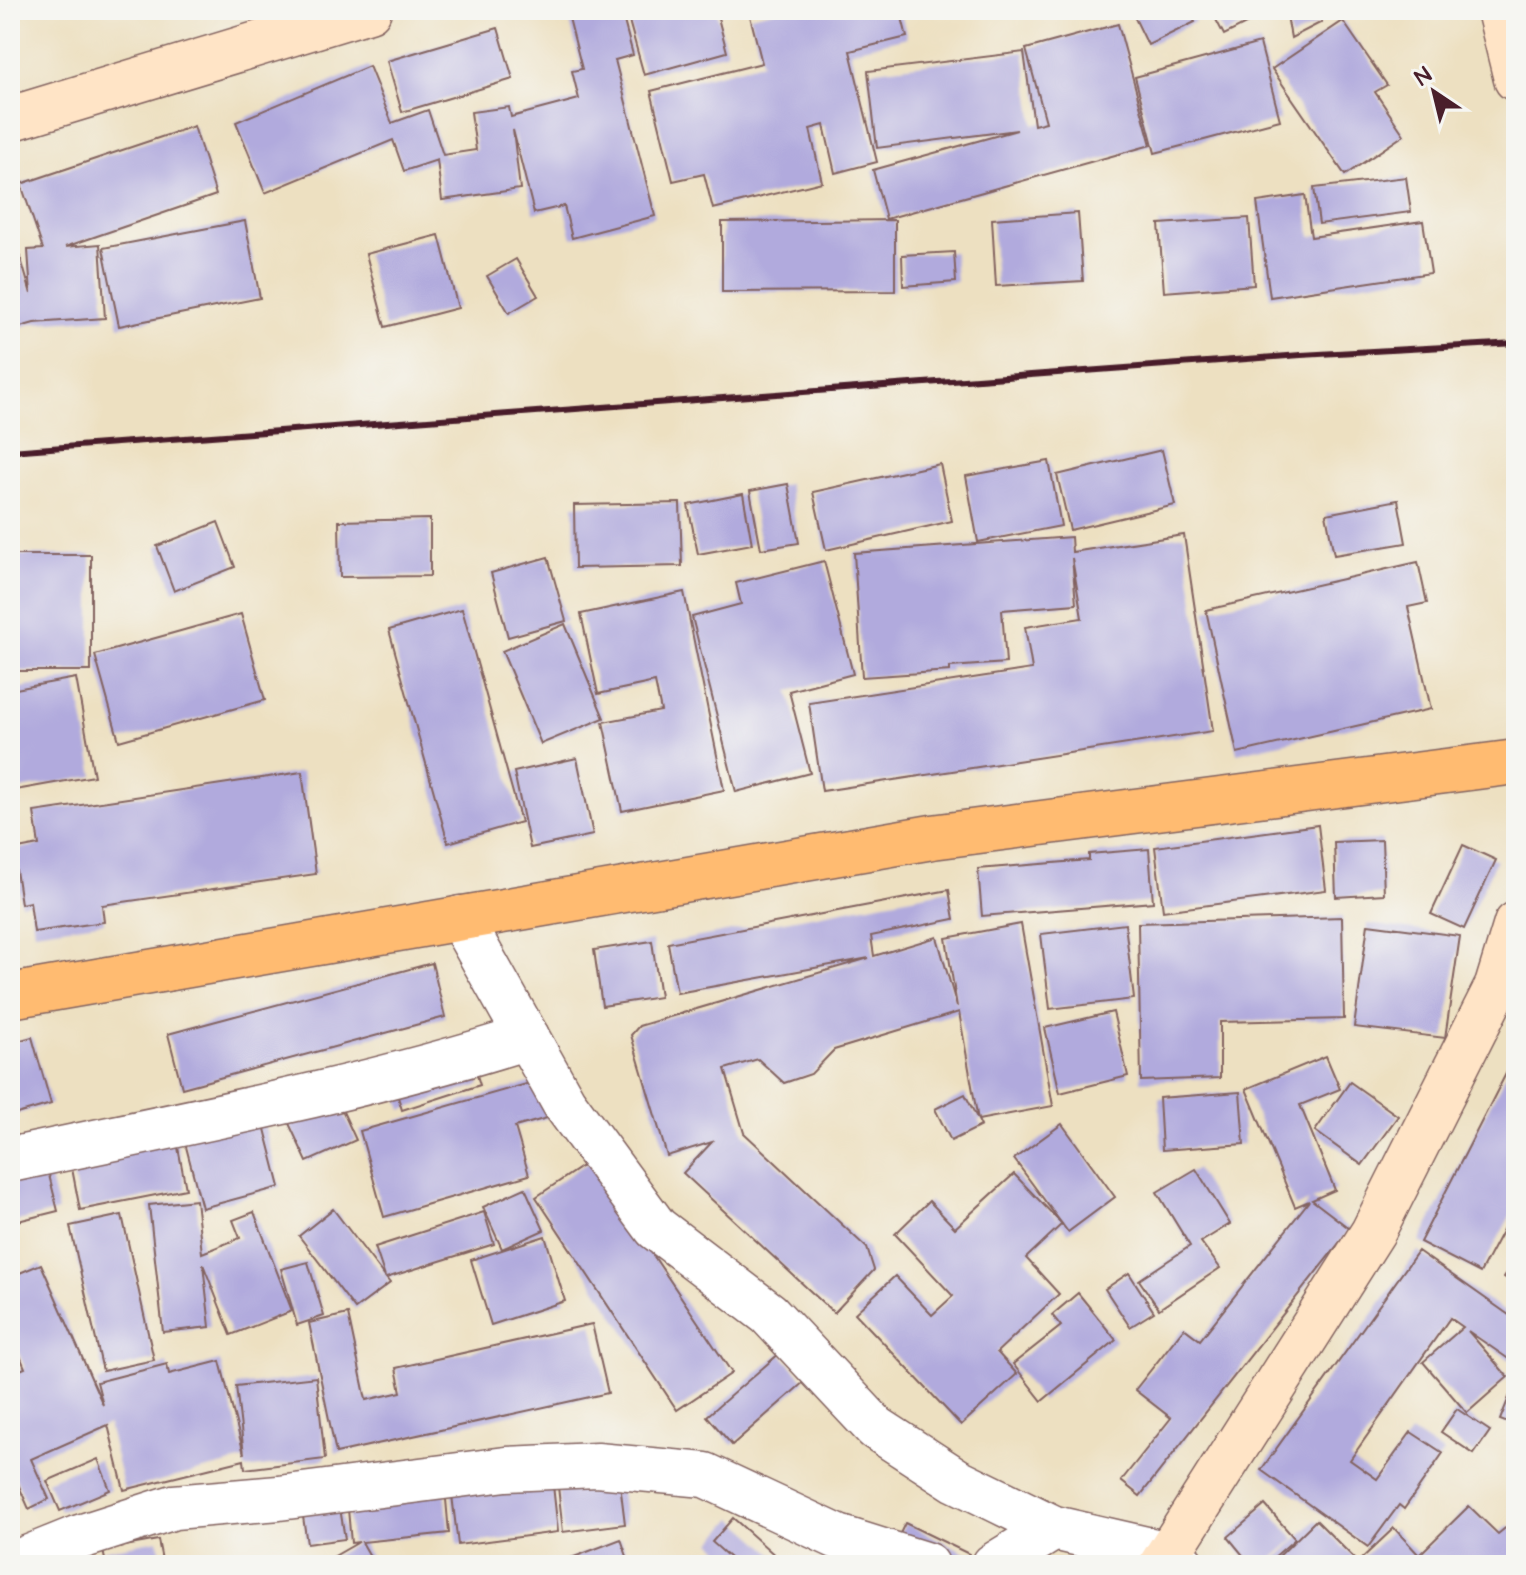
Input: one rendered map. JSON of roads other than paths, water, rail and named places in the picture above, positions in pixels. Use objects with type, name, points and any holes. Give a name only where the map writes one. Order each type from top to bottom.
[{"type":"main road","points":[[10,996],[932,837],[1516,762]]},
{"type":"street","points":[[10,119],[369,10]]},
{"type":"street","points":[[1499,10],[1516,79]]},
{"type":"street","points":[[460,918],[564,1103],[656,1228],[769,1314],[876,1428],[956,1480],[1054,1528],[1170,1561],[1373,1232],[1497,986],[1516,924]]},
{"type":"street","points":[[10,1160],[266,1107],[446,1063],[527,1037]]},
{"type":"street","points":[[10,1565],[77,1538],[174,1507],[279,1498],[506,1469],[597,1465],[705,1475],[838,1537],[927,1565]]},
{"type":"street","points":[[994,1565],[1054,1528]]},
{"type":"railway","points":[[10,451],[1301,355],[1516,343]]}]
